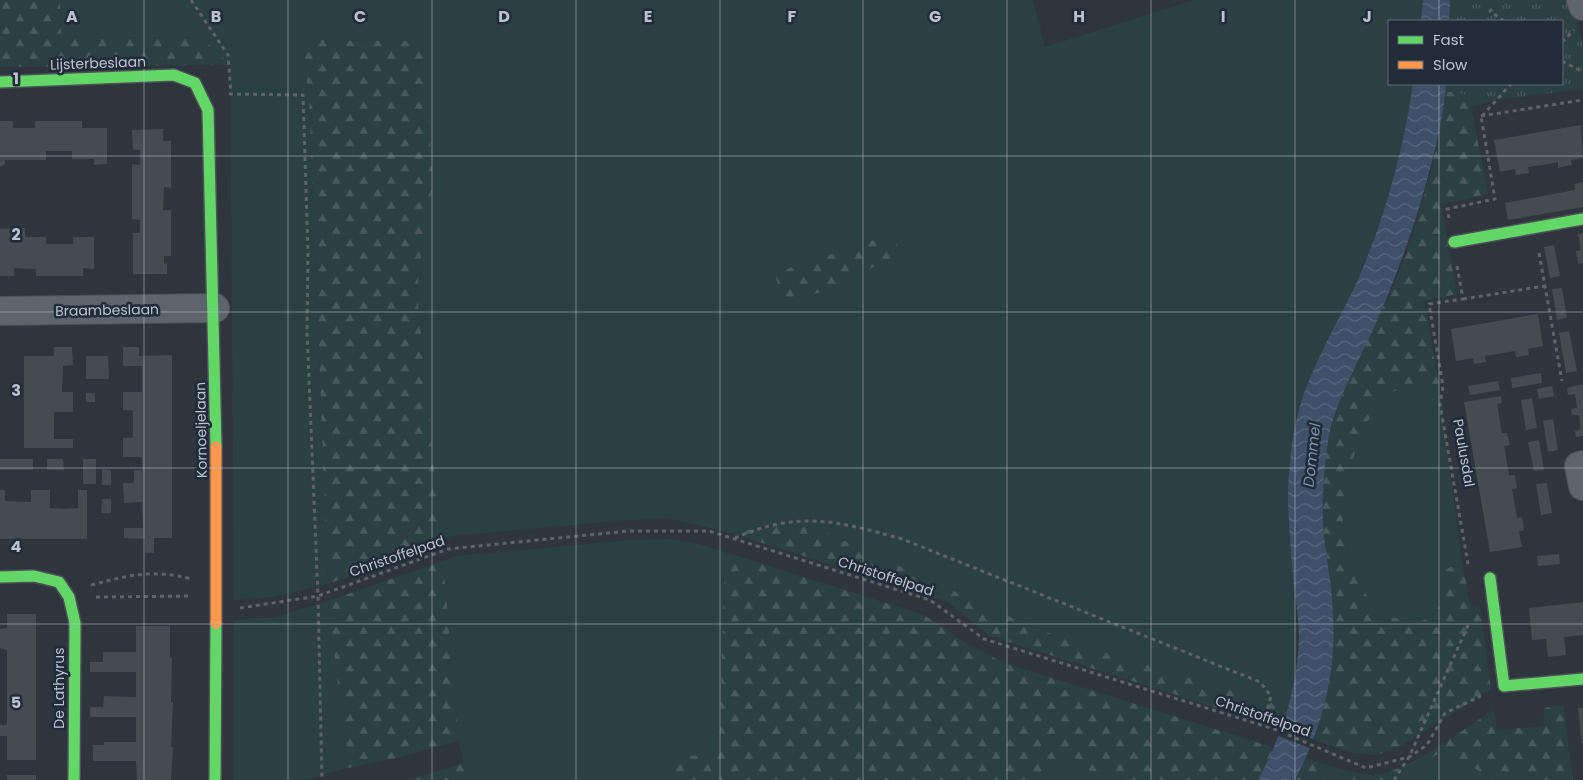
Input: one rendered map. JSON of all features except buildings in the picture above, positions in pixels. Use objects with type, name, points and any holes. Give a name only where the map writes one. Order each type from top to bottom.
[{"type":"street","points":[[1581,0],[1583,6]]},
{"type":"street","name":"Lijsterbeslaan","points":[[0,82],[174,75],[195,83]]},
{"type":"street","name":"Kornoeljelaan","points":[[195,83],[208,110],[215,308],[218,595],[215,780]]},
{"type":"street","points":[[1454,242],[1583,219]]},
{"type":"street","name":"Braambeslaan","points":[[0,311],[215,308]]},
{"type":"street","points":[[1583,465],[1579,466],[1583,486]]},
{"type":"street","points":[[0,577],[34,576],[59,582],[69,597]]},
{"type":"street","points":[[1490,578],[1504,686],[1512,687],[1583,679]]},
{"type":"street","name":"De Lathyrus","points":[[69,597],[75,623],[74,780]]},
{"type":"path","points":[[191,0],[228,55],[231,94],[303,95],[308,254],[307,331],[318,596],[322,780]]},
{"type":"path","points":[[1492,9],[1490,11],[1503,20]]},
{"type":"path","points":[[1563,62],[1583,72]]},
{"type":"path","points":[[1481,116],[1510,85]]},
{"type":"path","points":[[1481,116],[1583,100]]},
{"type":"path","points":[[1481,116],[1495,198],[1447,209],[1463,299],[1545,286]]},
{"type":"path","points":[[1534,228],[1562,381]]},
{"type":"path","name":"Paulusdal","points":[[1463,299],[1429,304],[1443,386],[1440,404],[1469,567],[1490,578]]},
{"type":"path","points":[[734,539],[752,531],[799,520],[842,523],[902,539],[1260,682],[1271,696],[1262,726]]},
{"type":"path","name":"Christoffelpad","points":[[69,597],[78,589],[139,573],[176,576],[194,580],[238,608],[318,596],[448,549],[628,531],[709,532],[930,600],[984,639],[1274,730],[1366,768],[1408,757],[1427,746],[1445,713],[1504,686]]},
{"type":"path","points":[[69,597],[218,595]]},
{"type":"path","points":[[1394,780],[1408,757],[1473,614]]},
{"type":"green space","points":[[0,0],[60,0],[61,38],[204,39],[230,65],[0,67]]},
{"type":"green space","points":[[60,0],[1033,0],[1045,47],[1194,0],[1423,0],[1421,20],[1388,20],[1388,85],[1413,85],[1404,134],[1392,184],[1367,256],[1318,362],[1296,418],[1290,459],[1289,501],[1297,646],[1295,676],[1288,708],[1098,650],[1032,627],[823,531],[800,526],[769,526],[731,533],[671,519],[629,520],[452,536],[441,541],[417,292],[424,229],[433,187],[424,41],[302,40],[309,99],[328,584],[274,597],[234,600],[230,65],[204,39],[60,38]],"holes":[[[897,256],[798,298],[788,298],[780,294],[776,273]]]},
{"type":"green space","points":[[1450,0],[1572,0],[1583,46],[1583,89],[1496,100],[1446,91],[1446,85],[1563,85],[1563,20],[1449,20]]},
{"type":"green space","points":[[302,40],[424,41],[433,187],[424,229],[417,292],[441,541],[328,584],[309,99]]},
{"type":"green space","points":[[1446,91],[1496,100],[1471,107],[1488,194],[1441,204],[1457,294],[1424,301],[1439,385],[1381,393],[1351,465],[1344,496],[1343,524],[1348,551],[1357,578],[1379,610],[1391,616],[1416,622],[1432,616],[1440,604],[1445,569],[1462,563],[1471,607],[1480,606],[1491,689],[1404,744],[1384,753],[1372,755],[1350,752],[1313,740],[1328,686],[1334,636],[1333,604],[1323,524],[1324,470],[1329,438],[1339,401],[1392,288],[1418,216],[1432,166]]},
{"type":"green space","points":[[897,232],[897,256],[809,296],[794,298],[780,294],[775,273]]},
{"type":"green space","points":[[1439,385],[1462,563],[1445,569],[1440,604],[1435,613],[1424,620],[1412,622],[1394,618],[1379,610],[1357,578],[1345,537],[1343,524],[1344,496],[1356,450],[1381,392]]},
{"type":"green space","points":[[769,526],[800,526],[823,531],[1032,627],[1098,650],[1288,708],[1281,728],[990,636],[948,602],[731,533]]},
{"type":"green space","points":[[670,539],[696,543],[725,552],[719,756],[673,756],[674,780],[466,780],[459,740],[443,561],[456,556],[630,540]]},
{"type":"green space","points":[[725,552],[924,615],[969,645],[1005,663],[1275,748],[1258,780],[1124,780],[1063,763],[1045,760],[1042,780],[674,780],[673,756],[719,755]]},
{"type":"green space","points":[[443,561],[459,740],[401,757],[348,768],[328,601]]},
{"type":"green space","points":[[328,601],[348,768],[305,780],[234,780],[234,620],[277,617]]},
{"type":"green space","points":[[1563,705],[1573,780],[1524,780],[1523,775],[1497,779],[1489,777],[1444,750],[1412,771],[1406,780],[1354,780],[1348,771],[1371,775],[1385,773],[1400,767],[1434,749],[1494,710],[1497,730],[1544,726],[1543,713],[1545,708]]},
{"type":"green space","points":[[1444,750],[1489,777],[1497,779],[1524,775],[1524,780],[1406,780],[1412,771]]},
{"type":"green space","points":[[1306,758],[1320,763],[1325,780],[1295,780]]},
{"type":"green space","points":[[1044,760],[1063,763],[1124,780],[1042,780]]},
{"type":"green space","points":[[465,763],[466,780],[408,780]]},
{"type":"green space","points":[[1320,763],[1348,771],[1354,780],[1325,780]]},
{"type":"water","points":[[1423,0],[1450,0],[1449,20],[1421,20]]},
{"type":"water","name":"Dommel","points":[[1413,85],[1446,85],[1436,145],[1420,206],[1399,266],[1369,339],[1337,407],[1329,436],[1324,479],[1323,523],[1334,635],[1333,657],[1326,699],[1313,740],[1295,780],[1258,780],[1267,763],[1287,711],[1296,674],[1298,655],[1299,636],[1288,509],[1294,429],[1301,401],[1308,384],[1358,279],[1377,232],[1392,184]]},
{"type":"pier","points":[[1279,726],[1315,740],[1312,749],[1276,735]]},
{"type":"traffic: fast","points":[[0,82],[174,75],[195,83],[208,110],[216,447]]},
{"type":"traffic: fast","points":[[1454,242],[1583,219]]},
{"type":"traffic: fast","points":[[0,577],[34,576],[59,582],[69,597],[75,623],[74,780]]},
{"type":"traffic: fast","points":[[1490,578],[1504,686],[1583,679]]},
{"type":"traffic: fast","points":[[215,780],[216,623]]},
{"type":"traffic: slow","points":[[216,447],[216,623]]}]
